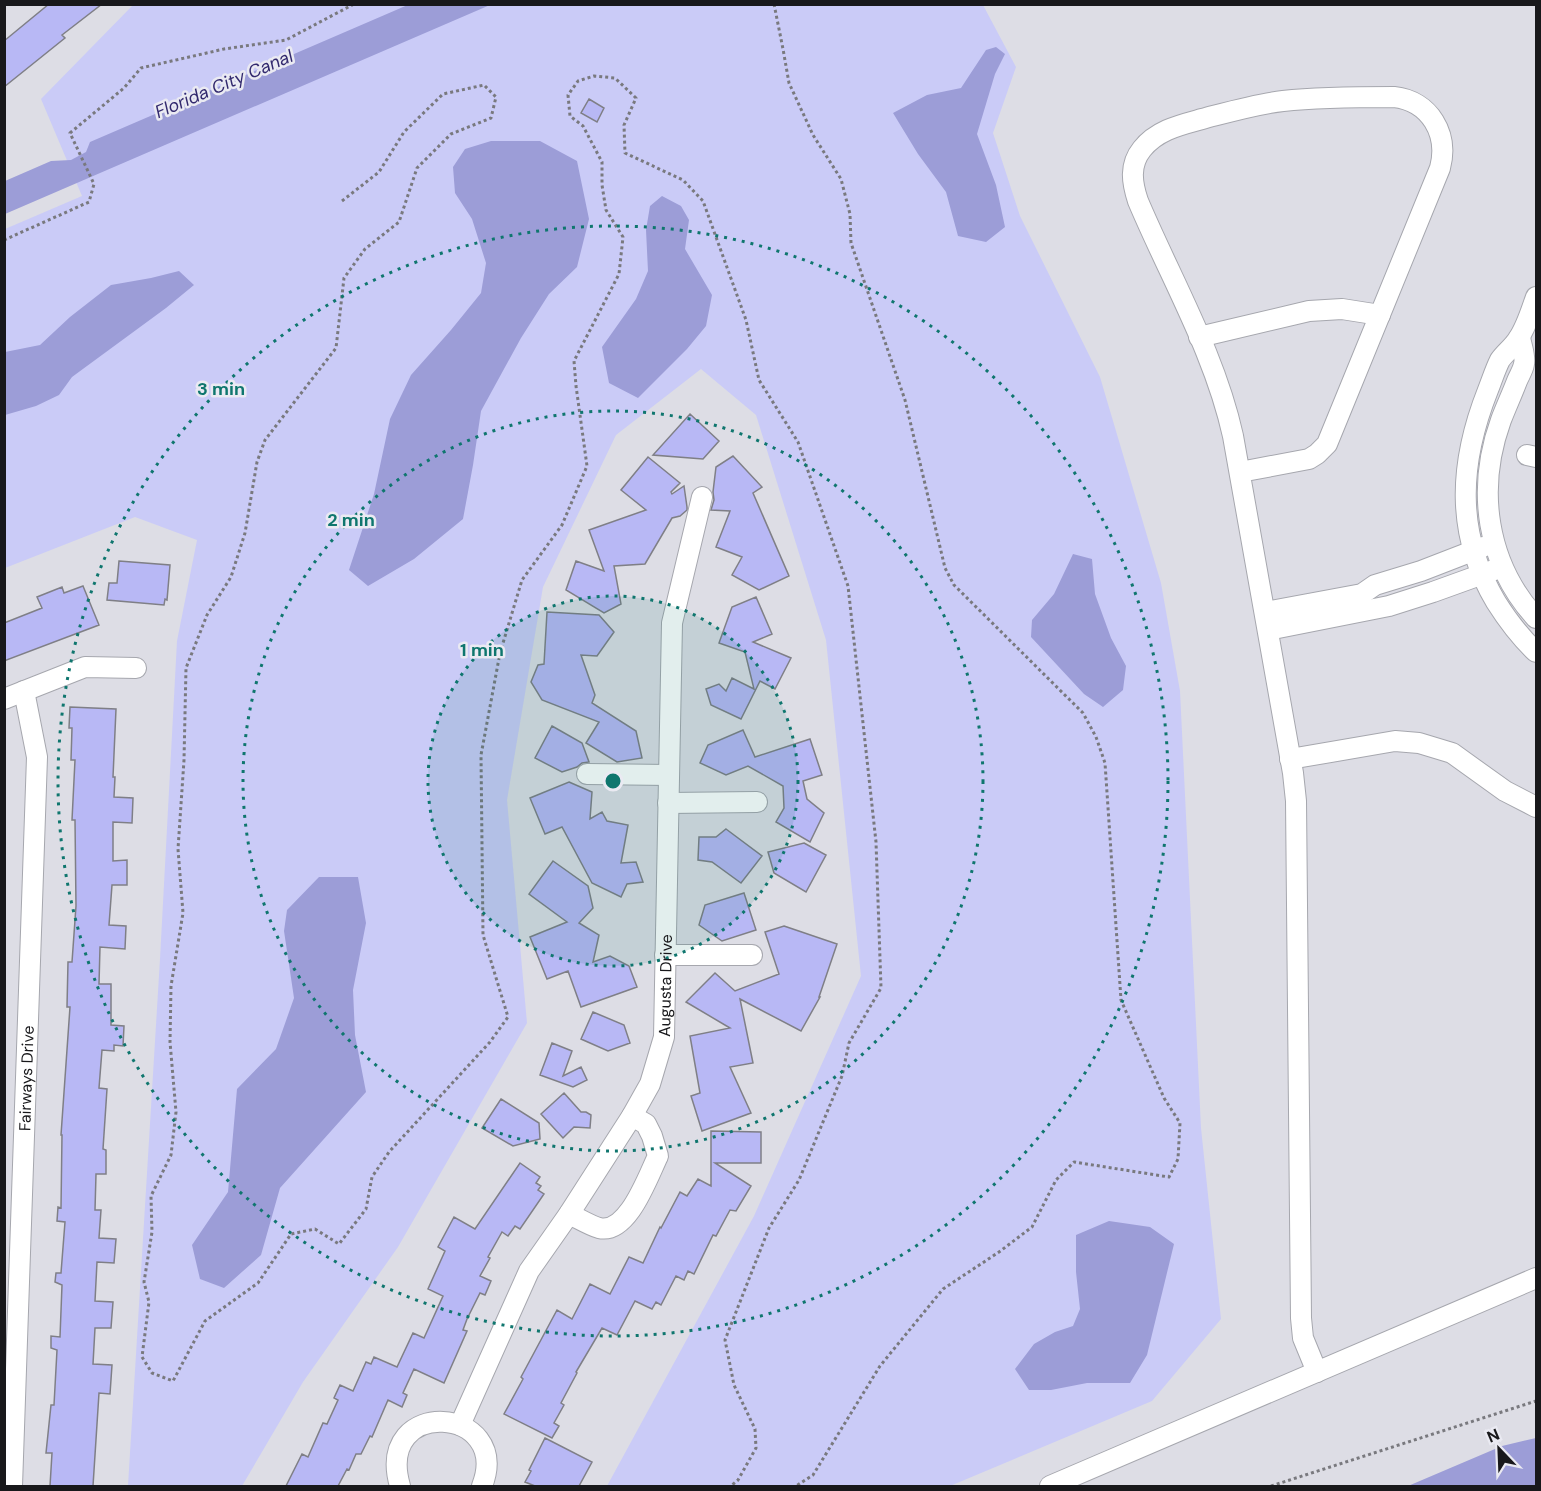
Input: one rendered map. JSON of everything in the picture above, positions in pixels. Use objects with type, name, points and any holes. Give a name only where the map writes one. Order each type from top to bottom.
[{"type":"street","points":[[1240,471],[1304,460],[1317,454],[1324,447],[1443,157],[1440,133],[1434,121],[1422,107],[1406,98],[1347,97],[1282,101],[1231,111],[1181,125],[1161,133],[1143,147],[1137,155],[1132,178],[1138,201],[1226,403],[1290,759],[1296,801],[1301,1318],[1303,1338],[1317,1372]]},
{"type":"street","points":[[1534,308],[1525,363],[1495,441],[1489,471],[1487,502],[1494,543],[1503,566],[1516,591],[1536,618]]},
{"type":"street","points":[[1199,338],[1309,311],[1342,309],[1380,315]]},
{"type":"street","points":[[1528,341],[1501,359],[1479,412],[1471,444],[1466,501],[1473,551],[1488,588],[1517,633],[1536,652]]},
{"type":"street","name":"Augusta Drive","points":[[460,1425],[530,1271],[632,1116],[650,1084],[664,1036],[672,623],[702,497]]},
{"type":"street","points":[[1265,614],[1358,584],[1375,585],[1421,571],[1494,543]]},
{"type":"street","points":[[1265,614],[1389,606],[1503,566]]},
{"type":"street","points":[[4,699],[85,667],[136,668]]},
{"type":"street","name":"Fairways Drive","points":[[12,1486],[38,757],[24,691]]},
{"type":"street","points":[[1290,759],[1395,741],[1419,742],[1452,753],[1505,791],[1536,807]]},
{"type":"street","points":[[587,774],[669,776]]},
{"type":"street","points":[[668,803],[757,802]]},
{"type":"street","points":[[665,955],[752,955]]},
{"type":"street","points":[[569,1214],[601,1229],[619,1224],[633,1208],[658,1156],[646,1124],[632,1116]]},
{"type":"street","points":[[1050,1486],[1536,1278]]},
{"type":"street","points":[[400,1486],[395,1471],[397,1455],[403,1441],[414,1429],[429,1422],[445,1421],[460,1425],[472,1433],[481,1444],[486,1457],[487,1472],[482,1486]]},
{"type":"path","points":[[4,240],[89,202],[94,184],[70,133],[124,88],[141,68],[224,50],[286,40],[354,4]]},
{"type":"path","points":[[774,4],[789,83],[813,135],[841,179],[850,214],[851,243],[905,400],[945,567],[954,585],[1083,713],[1096,737],[1105,763],[1121,1000],[1159,1088],[1180,1123],[1178,1159],[1169,1177],[1074,1162],[1056,1180],[1032,1227],[943,1289],[880,1366],[813,1475],[796,1486]]},
{"type":"path","points":[[342,201],[379,172],[404,132],[443,94],[484,85],[496,97],[491,118],[451,134],[417,168],[399,222],[365,249],[344,278],[336,348],[265,440],[258,462],[245,533],[231,577],[207,615],[186,668],[184,760],[178,849],[183,913],[171,986],[170,1042],[176,1112],[171,1155],[151,1196],[152,1232],[144,1282],[149,1302],[142,1357],[152,1373],[173,1381],[205,1321],[258,1283],[291,1234],[315,1229],[339,1244],[366,1209],[372,1177],[389,1152],[490,1042],[508,1017],[483,935],[481,755],[500,653],[522,580],[562,525],[587,466],[574,361],[619,274],[623,237],[606,210],[602,185],[602,162],[583,126],[570,116],[568,95],[578,81],[594,76],[615,78],[636,98],[624,124],[625,153],[683,180],[703,201],[746,320],[759,380],[798,442],[848,586],[876,842],[881,988],[849,1042],[842,1076],[799,1180],[769,1228],[725,1340],[734,1385],[755,1429],[756,1448],[738,1479],[731,1486]]},
{"type":"path","points":[[1271,1486],[1536,1401]]},
{"type":"shaded area","name":"Florida City Canal","points":[[410,4],[490,5],[5,214],[5,181],[51,161],[71,160],[86,152],[90,142]]},
{"type":"shaded area","points":[[133,5],[983,5],[1016,67],[993,133],[1020,216],[1100,377],[1161,583],[1180,691],[1201,1128],[1221,1319],[1152,1401],[950,1486],[607,1486],[754,1216],[861,976],[826,640],[756,415],[701,369],[616,435],[543,587],[507,800],[527,1023],[398,1247],[303,1382],[242,1486],[128,1486],[177,641],[197,540],[135,517],[5,568],[5,229],[82,196],[41,99]]},
{"type":"shaded area","points":[[996,47],[1005,54],[995,74],[977,134],[996,185],[1005,227],[986,242],[958,236],[946,192],[918,154],[893,113],[927,95],[961,88],[986,50]]},
{"type":"shaded area","points":[[491,141],[540,141],[577,161],[589,219],[577,267],[549,294],[521,338],[481,411],[463,519],[414,559],[368,586],[349,570],[374,494],[390,419],[411,375],[481,293],[486,263],[472,219],[455,193],[453,167],[465,149]]},
{"type":"shaded area","points":[[662,196],[681,206],[689,220],[685,249],[712,295],[706,326],[687,349],[638,398],[609,383],[602,347],[636,299],[648,271],[646,230],[650,206]]},
{"type":"shaded area","points":[[179,271],[194,285],[72,377],[59,395],[36,406],[5,415],[5,352],[40,345],[70,317],[111,285]]},
{"type":"shaded area","points":[[1073,554],[1092,559],[1095,594],[1111,638],[1126,666],[1123,690],[1103,707],[1084,694],[1031,637],[1032,620],[1054,594]]},
{"type":"shaded area","points":[[319,877],[358,877],[366,923],[353,990],[355,1035],[366,1092],[280,1188],[261,1255],[224,1288],[200,1279],[192,1245],[228,1192],[237,1089],[276,1049],[294,998],[284,931],[287,910]]},
{"type":"shaded area","points":[[1109,1221],[1150,1227],[1174,1244],[1147,1355],[1130,1383],[1087,1383],[1051,1390],[1029,1390],[1015,1369],[1034,1344],[1055,1332],[1073,1326],[1080,1309],[1076,1272],[1076,1235]]},
{"type":"shaded area","points":[[1536,1438],[1536,1486],[1408,1486],[1502,1446]]},
{"type":"building","points":[[49,4],[102,4],[62,35],[65,38],[4,87],[4,41]]},
{"type":"building","points":[[589,99],[604,108],[597,122],[581,113]]},
{"type":"building","points":[[690,414],[719,441],[703,459],[653,455]]},
{"type":"building","points":[[733,456],[762,487],[753,493],[789,576],[759,590],[732,575],[742,557],[716,547],[730,511],[711,510],[714,500],[716,467]]},
{"type":"building","points":[[648,457],[680,483],[671,492],[672,494],[684,486],[687,510],[680,516],[672,518],[645,564],[614,566],[621,604],[604,613],[566,590],[576,561],[604,571],[589,530],[646,510],[621,490]]},
{"type":"building","points":[[119,561],[170,565],[167,600],[165,599],[164,605],[107,600],[109,583],[117,583]]},
{"type":"building","points":[[83,586],[99,625],[4,661],[4,623],[42,608],[37,597],[62,587],[64,593]]},
{"type":"building","points":[[756,597],[772,634],[753,642],[791,658],[775,689],[760,681],[741,719],[711,705],[706,689],[719,684],[726,691],[732,678],[754,689],[745,652],[719,643],[732,607]]},
{"type":"building","points":[[547,612],[599,615],[614,632],[597,656],[581,655],[595,695],[592,703],[636,731],[642,758],[617,762],[586,743],[599,722],[542,700],[531,682],[538,665],[544,664]]},
{"type":"building","points":[[70,707],[116,709],[114,797],[133,798],[132,823],[113,822],[113,861],[127,860],[127,885],[112,885],[109,925],[126,926],[125,949],[100,947],[99,984],[111,984],[111,1025],[124,1026],[123,1046],[114,1045],[114,1051],[102,1050],[99,1088],[107,1089],[103,1149],[106,1150],[106,1174],[96,1174],[95,1210],[101,1210],[99,1238],[116,1239],[114,1263],[97,1262],[95,1301],[113,1302],[111,1328],[95,1328],[93,1364],[112,1365],[110,1394],[99,1393],[93,1486],[50,1486],[52,1453],[46,1453],[51,1405],[54,1405],[57,1350],[51,1348],[51,1336],[60,1337],[62,1285],[55,1282],[56,1273],[61,1273],[65,1222],[57,1221],[58,1207],[61,1208],[61,1135],[70,1007],[67,1007],[68,962],[72,962],[76,906],[75,820],[72,820],[75,760],[71,760]]},
{"type":"building","points":[[552,726],[582,743],[589,762],[562,772],[535,758]]},
{"type":"building","points":[[743,730],[755,757],[810,739],[822,775],[803,781],[807,799],[824,813],[810,842],[776,822],[784,808],[783,786],[748,766],[726,775],[700,763],[708,745]]},
{"type":"building","points":[[569,782],[592,792],[590,819],[602,812],[607,821],[628,825],[621,863],[636,862],[643,882],[627,884],[621,897],[592,883],[562,827],[545,834],[530,798]]},
{"type":"building","points":[[726,829],[762,856],[741,883],[712,862],[698,860],[699,837],[716,837]]},
{"type":"building","points":[[804,843],[826,855],[806,892],[774,873],[768,852]]},
{"type":"building","points":[[553,861],[588,886],[593,908],[579,923],[599,935],[593,962],[610,956],[629,966],[637,987],[581,1007],[568,971],[547,979],[530,937],[567,922],[529,894]]},
{"type":"building","points":[[744,893],[756,930],[722,941],[699,925],[705,905]]},
{"type":"building","points":[[784,926],[837,944],[820,997],[801,1031],[740,999],[753,1063],[730,1067],[751,1113],[702,1131],[691,1096],[700,1093],[690,1036],[730,1028],[686,1002],[715,973],[735,991],[779,974],[765,932]]},
{"type":"building","points":[[593,1012],[624,1025],[630,1043],[608,1051],[581,1039]]},
{"type":"building","points":[[552,1043],[572,1051],[563,1076],[581,1067],[587,1080],[573,1087],[540,1075]]},
{"type":"building","points":[[564,1093],[581,1112],[591,1115],[590,1128],[574,1127],[563,1138],[541,1114]]},
{"type":"building","points":[[501,1099],[539,1123],[540,1139],[513,1146],[482,1128]]},
{"type":"building","points":[[711,1131],[761,1132],[761,1163],[715,1163],[751,1186],[736,1211],[730,1210],[716,1236],[713,1235],[694,1274],[688,1271],[684,1280],[676,1276],[661,1305],[656,1302],[652,1309],[635,1301],[617,1335],[602,1328],[561,1403],[564,1405],[554,1423],[559,1426],[552,1438],[504,1414],[557,1310],[572,1319],[590,1284],[610,1294],[629,1257],[643,1263],[680,1192],[687,1196],[698,1179],[711,1186]]},
{"type":"building","points":[[520,1163],[540,1177],[536,1183],[541,1186],[538,1190],[544,1194],[520,1229],[515,1226],[508,1236],[502,1232],[488,1257],[490,1258],[480,1276],[491,1281],[485,1295],[480,1293],[467,1319],[463,1330],[467,1331],[444,1383],[414,1369],[403,1393],[407,1395],[402,1407],[388,1400],[372,1437],[370,1436],[361,1454],[356,1454],[338,1486],[286,1486],[302,1454],[308,1457],[323,1423],[327,1424],[338,1400],[334,1398],[340,1385],[353,1391],[366,1362],[371,1364],[374,1357],[397,1367],[413,1333],[424,1338],[443,1296],[428,1289],[445,1251],[438,1247],[454,1217],[475,1229]]},
{"type":"building","points":[[545,1438],[592,1462],[579,1486],[535,1486],[525,1482]]}]
